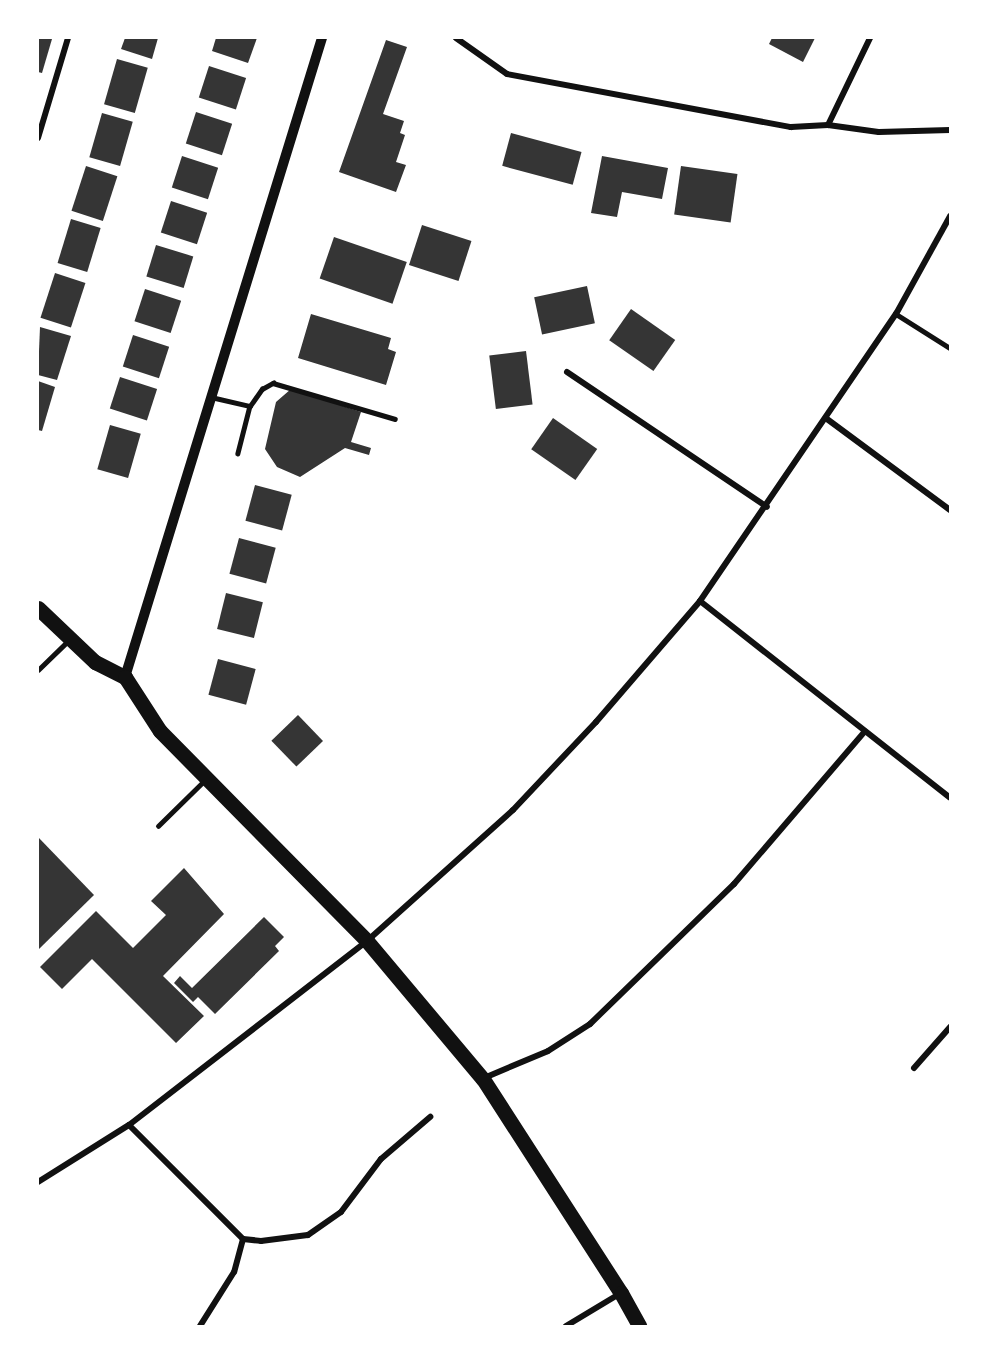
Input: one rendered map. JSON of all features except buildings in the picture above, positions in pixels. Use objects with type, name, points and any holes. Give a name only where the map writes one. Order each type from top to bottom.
[{"type":"main road","points":[[38,608],[69,640],[95,662],[125,677],[160,731],[368,941],[483,1079],[621,1293],[639,1326]]},
{"type":"street","points":[[38,138],[68,38]]},
{"type":"street","points":[[125,677],[322,38]]},
{"type":"street","points":[[456,38],[507,74],[791,127],[828,124],[879,132],[951,130]]},
{"type":"street","points":[[828,124],[870,38]]},
{"type":"street","points":[[38,108],[46,110]]},
{"type":"street","points":[[38,1182],[129,1125],[368,941],[513,810],[596,722],[700,601],[767,507],[896,314],[951,216]]},
{"type":"street","points":[[567,372],[767,507]]},
{"type":"street","points":[[827,419],[951,510]]},
{"type":"street","points":[[700,601],[951,798]]},
{"type":"street","points":[[483,1079],[548,1051],[590,1024],[734,884],[865,731]]},
{"type":"street","points":[[914,1068],[951,1027]]},
{"type":"street","points":[[129,1125],[243,1239],[261,1241],[308,1235],[341,1212],[381,1159],[430,1117]]},
{"type":"street","points":[[200,1326],[234,1272],[243,1239]]},
{"type":"street","points":[[566,1326],[621,1293]]},
{"type":"lane","points":[[896,314],[951,348]]},
{"type":"lane","points":[[238,453],[250,406],[262,389],[273,383],[395,419]]},
{"type":"lane","points":[[211,397],[250,406]]},
{"type":"lane","points":[[38,670],[69,640]]},
{"type":"lane","points":[[158,826],[208,777]]}]
